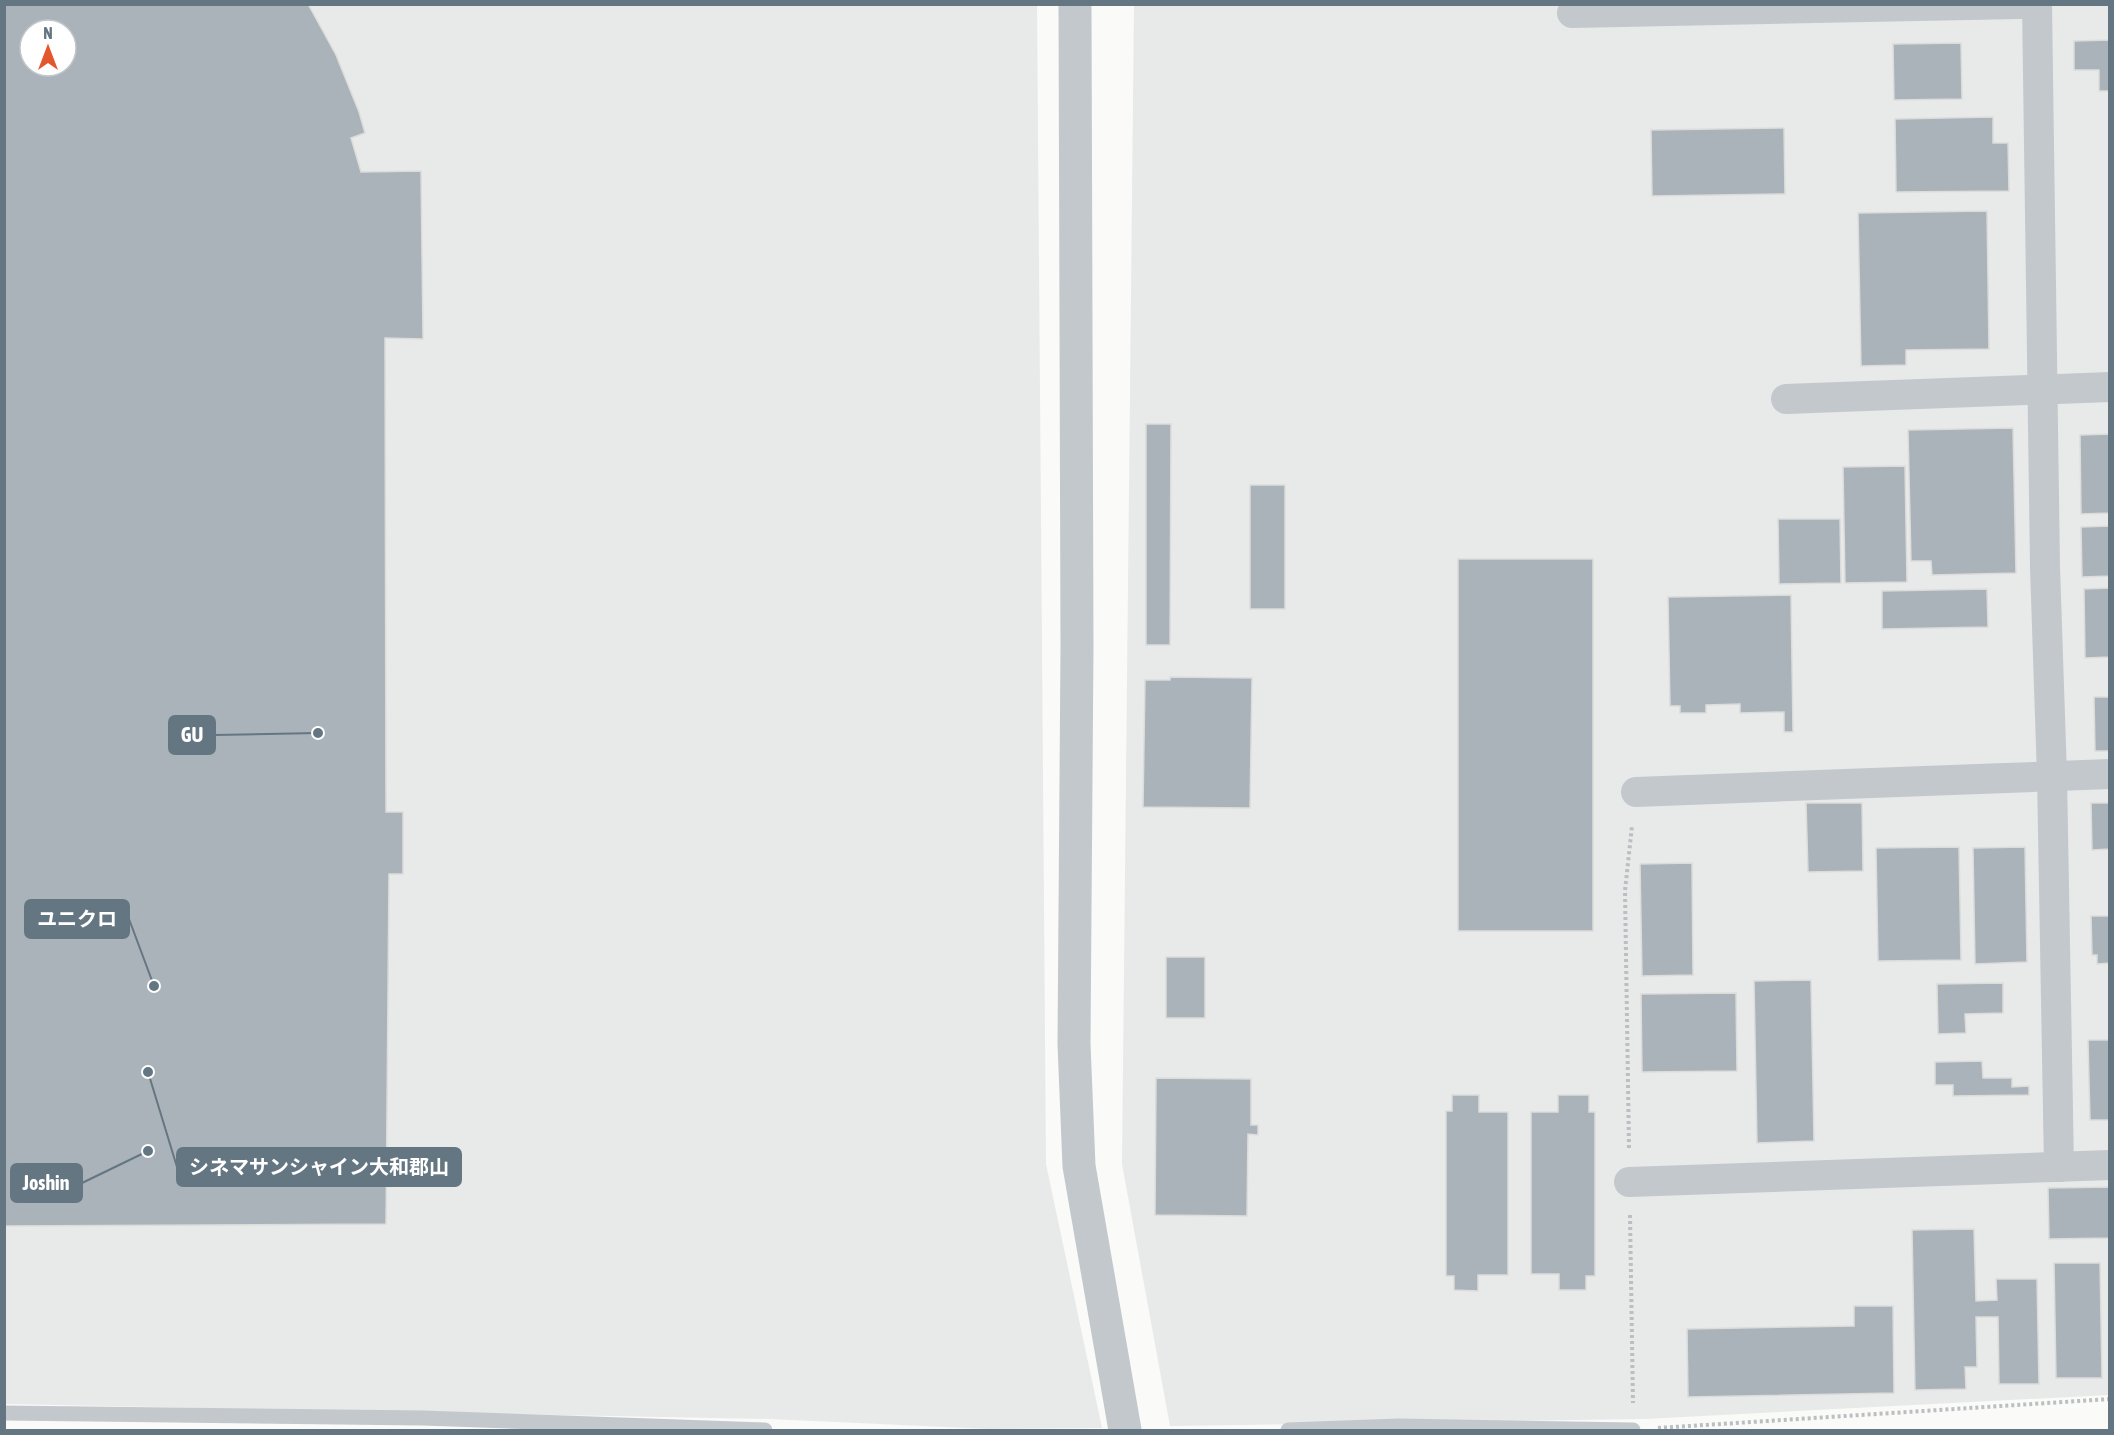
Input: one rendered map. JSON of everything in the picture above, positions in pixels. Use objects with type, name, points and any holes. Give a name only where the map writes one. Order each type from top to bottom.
[{"type":"street","points":[[1075,4],[1077,647],[1074,1044],[1079,1166],[1125,1431]]},
{"type":"street","points":[[1572,13],[2020,4]]},
{"type":"street","points":[[2037,4],[2044,567],[2052,776],[2059,1167]]},
{"type":"street","points":[[1786,399],[2109,387]]},
{"type":"street","points":[[1636,792],[2109,774]]},
{"type":"street","points":[[1629,1182],[2109,1165]]},
{"type":"lane","points":[[4,1413],[422,1418],[765,1431]]},
{"type":"lane","points":[[1288,1431],[1399,1426],[1633,1430]]},
{"type":"path","points":[[1636,792],[1625,891],[1633,1430],[2109,1399]]},
{"type":"shaded area","points":[[5,5],[1037,5],[1046,1164],[1102,1428],[990,1429],[769,1419],[5,1404]]},
{"type":"shaded area","points":[[1134,5],[2109,5],[2109,1395],[1644,1419],[1170,1426],[1122,1164]]},
{"type":"building","points":[[4,4],[308,4],[336,55],[359,112],[365,133],[351,138],[361,172],[421,171],[423,339],[385,338],[386,812],[403,812],[403,874],[389,874],[386,1224],[4,1226]]},
{"type":"building","points":[[2110,40],[2110,91],[2099,91],[2099,70],[2074,70],[2074,41]]},
{"type":"building","points":[[1961,43],[1962,99],[1894,100],[1893,44]]},
{"type":"building","points":[[1993,117],[1993,143],[2008,143],[2009,191],[1896,192],[1895,119]]},
{"type":"building","points":[[1784,128],[1785,194],[1652,196],[1651,130]]},
{"type":"building","points":[[1987,211],[1989,349],[1906,350],[1906,365],[1861,366],[1858,213]]},
{"type":"building","points":[[1146,424],[1171,424],[1170,645],[1146,645]]},
{"type":"building","points":[[2013,428],[2016,573],[1932,575],[1931,561],[1911,561],[1908,430]]},
{"type":"building","points":[[2110,434],[2110,513],[2081,514],[2080,435]]},
{"type":"building","points":[[1905,466],[1907,582],[1845,583],[1843,467]]},
{"type":"building","points":[[1250,485],[1285,485],[1285,609],[1250,609]]},
{"type":"building","points":[[1778,519],[1840,519],[1841,583],[1779,584]]},
{"type":"building","points":[[2110,526],[2110,576],[2082,577],[2081,527]]},
{"type":"building","points":[[1458,559],[1593,559],[1593,931],[1458,931]]},
{"type":"building","points":[[2110,588],[2110,657],[2085,658],[2084,589]]},
{"type":"building","points":[[1987,589],[1988,627],[1882,629],[1882,591]]},
{"type":"building","points":[[1791,595],[1793,732],[1784,732],[1784,712],[1740,713],[1740,704],[1706,705],[1706,713],[1680,713],[1680,706],[1670,706],[1668,597]]},
{"type":"building","points":[[1170,677],[1252,678],[1250,808],[1143,807],[1145,680],[1170,680]]},
{"type":"building","points":[[2094,697],[2110,697],[2110,751],[2095,751]]},
{"type":"building","points":[[1806,803],[1862,803],[1863,871],[1808,872]]},
{"type":"building","points":[[2091,803],[2110,803],[2110,849],[2092,850]]},
{"type":"building","points":[[1959,847],[1961,960],[1878,961],[1876,848]]},
{"type":"building","points":[[2025,847],[2027,962],[1975,964],[1973,848]]},
{"type":"building","points":[[1692,863],[1693,975],[1642,976],[1640,864]]},
{"type":"building","points":[[2091,916],[2110,916],[2110,963],[2097,964],[2097,955],[2092,955]]},
{"type":"building","points":[[1166,957],[1205,957],[1205,1018],[1166,1018]]},
{"type":"building","points":[[1811,980],[1814,1141],[1757,1143],[1754,981]]},
{"type":"building","points":[[2003,983],[2003,1013],[1965,1014],[1966,1033],[1938,1034],[1937,984]]},
{"type":"building","points":[[1736,993],[1737,1071],[1642,1072],[1641,994]]},
{"type":"building","points":[[2088,1040],[2110,1040],[2110,1120],[2090,1120]]},
{"type":"building","points":[[1982,1061],[1983,1078],[2012,1078],[2012,1087],[2029,1086],[2029,1095],[1953,1096],[1953,1085],[1935,1085],[1935,1062]]},
{"type":"building","points":[[1156,1078],[1251,1079],[1251,1125],[1258,1125],[1258,1135],[1248,1134],[1247,1216],[1155,1215]]},
{"type":"building","points":[[1452,1095],[1479,1095],[1479,1112],[1508,1112],[1508,1275],[1478,1275],[1478,1291],[1454,1290],[1454,1276],[1446,1276],[1446,1111],[1452,1111]]},
{"type":"building","points":[[1558,1095],[1589,1095],[1589,1112],[1595,1112],[1595,1276],[1586,1276],[1586,1290],[1559,1290],[1559,1274],[1531,1274],[1531,1112],[1558,1112]]},
{"type":"building","points":[[2110,1187],[2110,1238],[2049,1239],[2048,1188]]},
{"type":"building","points":[[1974,1229],[1976,1301],[1997,1300],[1996,1279],[2037,1279],[2039,1384],[1999,1384],[1998,1317],[1976,1317],[1977,1367],[1965,1367],[1966,1389],[1915,1390],[1912,1230]]},
{"type":"building","points":[[2054,1263],[2100,1263],[2102,1378],[2056,1378]]},
{"type":"building","points":[[1854,1306],[1893,1306],[1894,1393],[1688,1397],[1687,1329],[1854,1326]]},
{"type":"place","name":"GU","points":[[318,733]]},
{"type":"place","name":"ユニクロ","points":[[154,986]]},
{"type":"place","name":"シネマサンシャイン大和郡山","points":[[148,1072]]},
{"type":"place","name":"Joshin","points":[[148,1151]]}]
